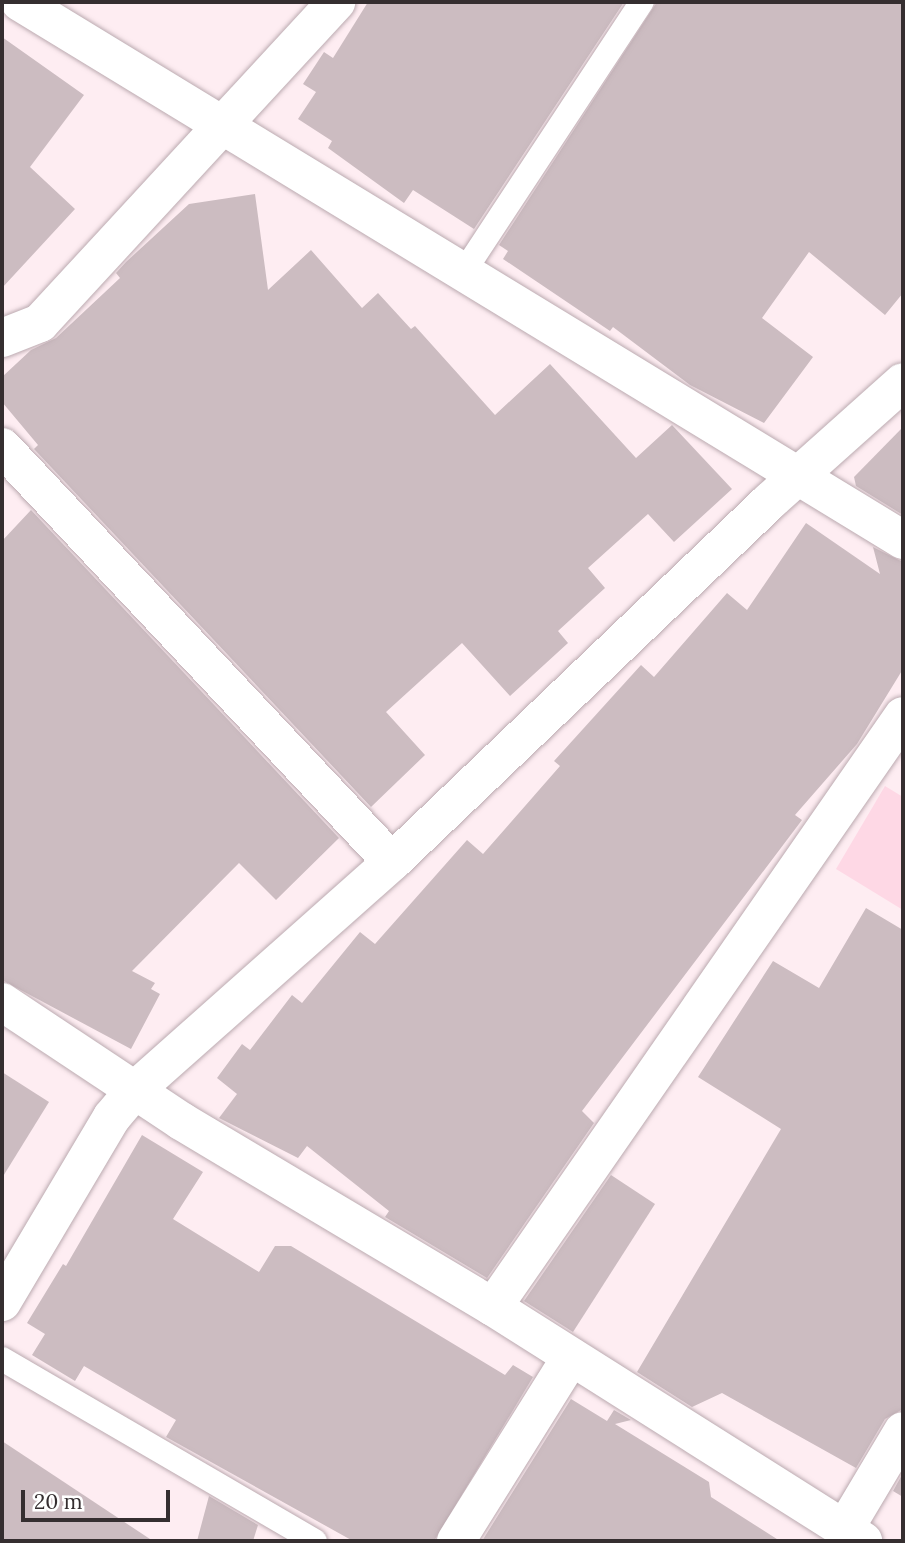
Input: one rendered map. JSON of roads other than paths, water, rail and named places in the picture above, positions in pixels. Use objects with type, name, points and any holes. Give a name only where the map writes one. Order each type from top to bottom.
[{"type":"street","points":[[20,2],[222,128],[799,474],[903,540]]},
{"type":"street","points":[[2,338],[40,323],[336,2]]},
{"type":"street","points":[[2,1301],[112,1117],[135,1090],[392,862],[799,474],[903,382]]},
{"type":"street","points":[[2,447],[392,862]]},
{"type":"street","points":[[493,1307],[903,716]]},
{"type":"street","points":[[2,1002],[135,1090],[493,1307],[853,1536],[903,1431]]},
{"type":"street","points":[[457,1541],[571,1357]]},
{"type":"lane","points":[[463,273],[642,2]]},
{"type":"lane","points":[[2,1359],[315,1541]]}]
